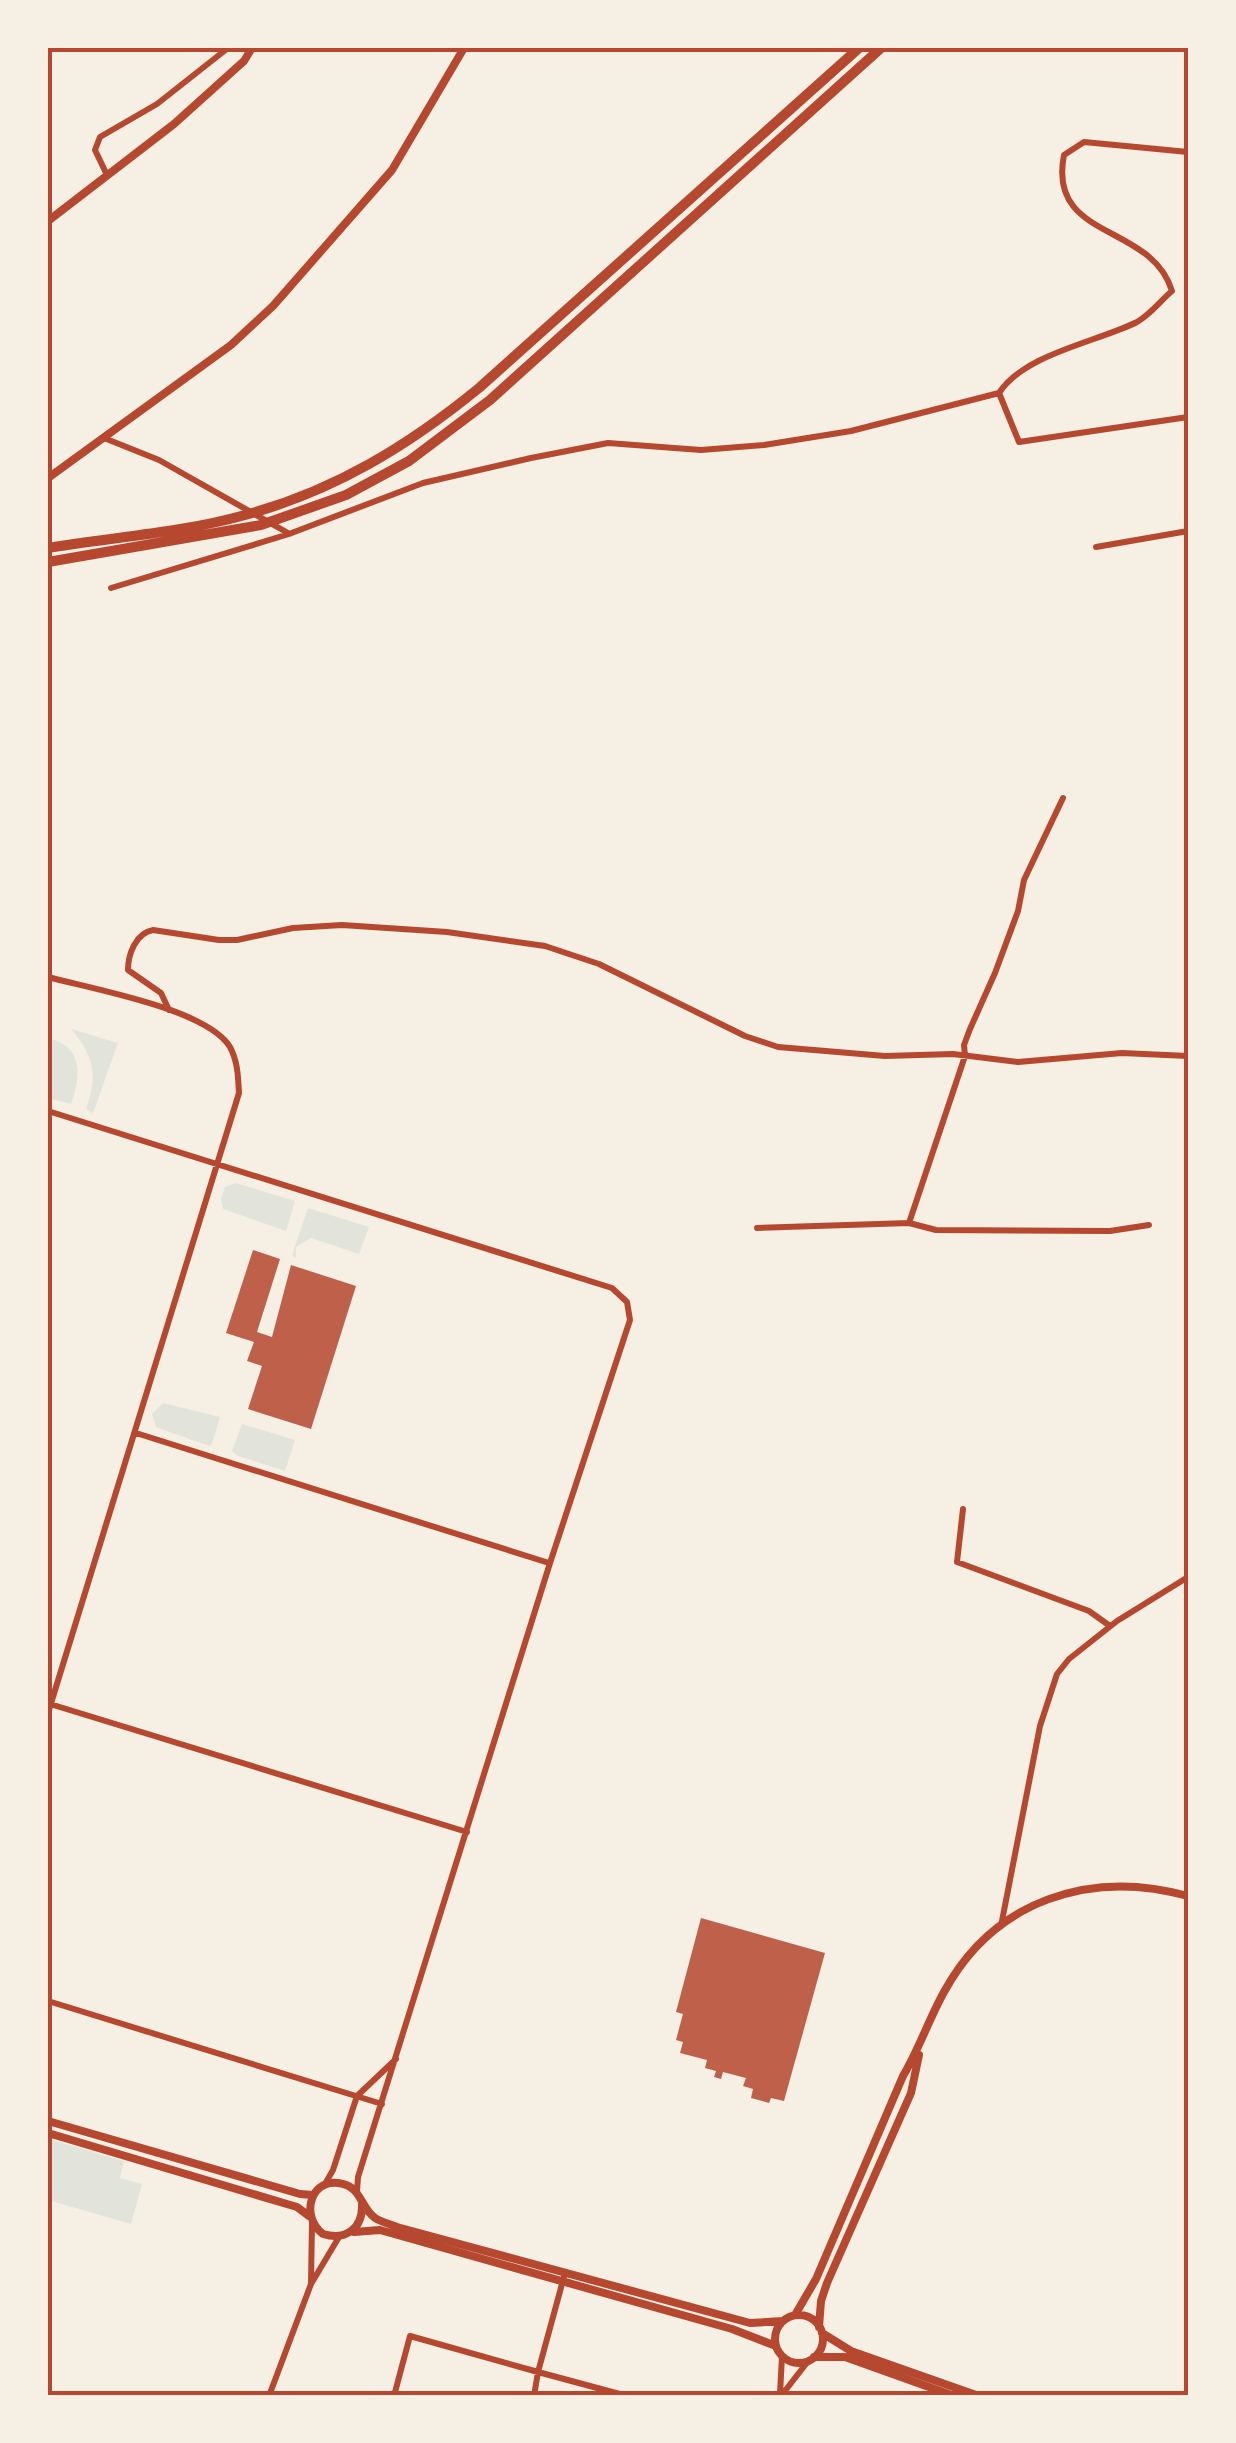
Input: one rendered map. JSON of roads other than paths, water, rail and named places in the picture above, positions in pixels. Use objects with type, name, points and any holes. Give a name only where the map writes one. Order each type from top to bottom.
[{"type":"highway","points":[[48,548],[240,516],[338,482],[380,460],[440,420],[860,48]]},
{"type":"highway","points":[[48,562],[243,530],[312,510],[408,460],[490,400],[881,48]]},
{"type":"street","points":[[107,175],[95,150],[100,137],[157,104],[228,48]]},
{"type":"street","points":[[48,221],[174,124],[244,60],[252,48]]},
{"type":"street","points":[[48,478],[230,345],[273,306],[392,170],[464,48]]},
{"type":"street","points":[[111,588],[289,534],[423,483],[608,443],[701,450],[851,432],[999,393],[1006,383],[1039,362],[1142,319],[1172,291],[1165,274],[1149,257],[1103,226],[1074,213],[1062,185],[1064,155],[1084,142],[1188,152]]},
{"type":"street","points":[[999,393],[1018,442],[1188,417]]},
{"type":"street","points":[[103,437],[159,460],[289,534]]},
{"type":"street","points":[[1096,547],[1188,532]]},
{"type":"street","points":[[909,1223],[965,1056],[964,1044],[1018,912],[1024,880],[1063,798]]},
{"type":"street","points":[[169,1010],[161,993],[128,970],[137,939],[144,932],[237,940],[293,928],[342,925],[447,932],[556,949],[599,964],[744,1036],[778,1047],[1018,1062],[1122,1053],[1188,1056]]},
{"type":"street","points":[[48,977],[169,1010],[208,1025],[228,1044],[238,1064],[239,1093],[49,1708],[467,1832]]},
{"type":"street","points":[[48,1111],[612,1288],[626,1302],[630,1320],[550,1563],[358,2178],[357,2193],[375,2218],[397,2227],[732,2329],[776,2346]]},
{"type":"street","points":[[758,1228],[909,1223],[936,1230],[1110,1231],[1149,1226]]},
{"type":"street","points":[[136,1433],[550,1563]]},
{"type":"street","points":[[963,1509],[957,1562],[1089,1612],[1110,1626]]},
{"type":"street","points":[[1001,1927],[1018,1824],[1050,1688],[1062,1666],[1110,1626],[1188,1577]]},
{"type":"street","points":[[48,2133],[297,2207],[323,2234],[339,2236],[380,2230],[750,2324],[783,2321],[795,2315],[816,2279],[904,2076],[953,1978],[972,1950],[1029,1907],[1074,1890],[1121,1884],[1188,1896]]},
{"type":"street","points":[[48,2001],[382,2104]]},
{"type":"street","points":[[780,2396],[820,2348],[820,2301],[911,2093],[921,2046]]},
{"type":"street","points":[[312,2284],[313,2195],[333,2170],[357,2096],[398,2057]]},
{"type":"street","points":[[48,2122],[313,2195]]},
{"type":"street","points":[[324,2185],[342,2183],[357,2193]]},
{"type":"street","points":[[350,2233],[360,2220],[362,2204]]},
{"type":"street","points":[[269,2396],[312,2284],[339,2236]]},
{"type":"street","points":[[534,2396],[564,2277]]},
{"type":"street","points":[[795,2315],[810,2318],[850,2351],[979,2396]]},
{"type":"street","points":[[780,2396],[782,2356],[776,2346],[776,2332],[783,2321]]},
{"type":"street","points":[[394,2396],[410,2336],[627,2396]]},
{"type":"street","points":[[782,2356],[795,2362],[845,2357],[954,2396]]}]
